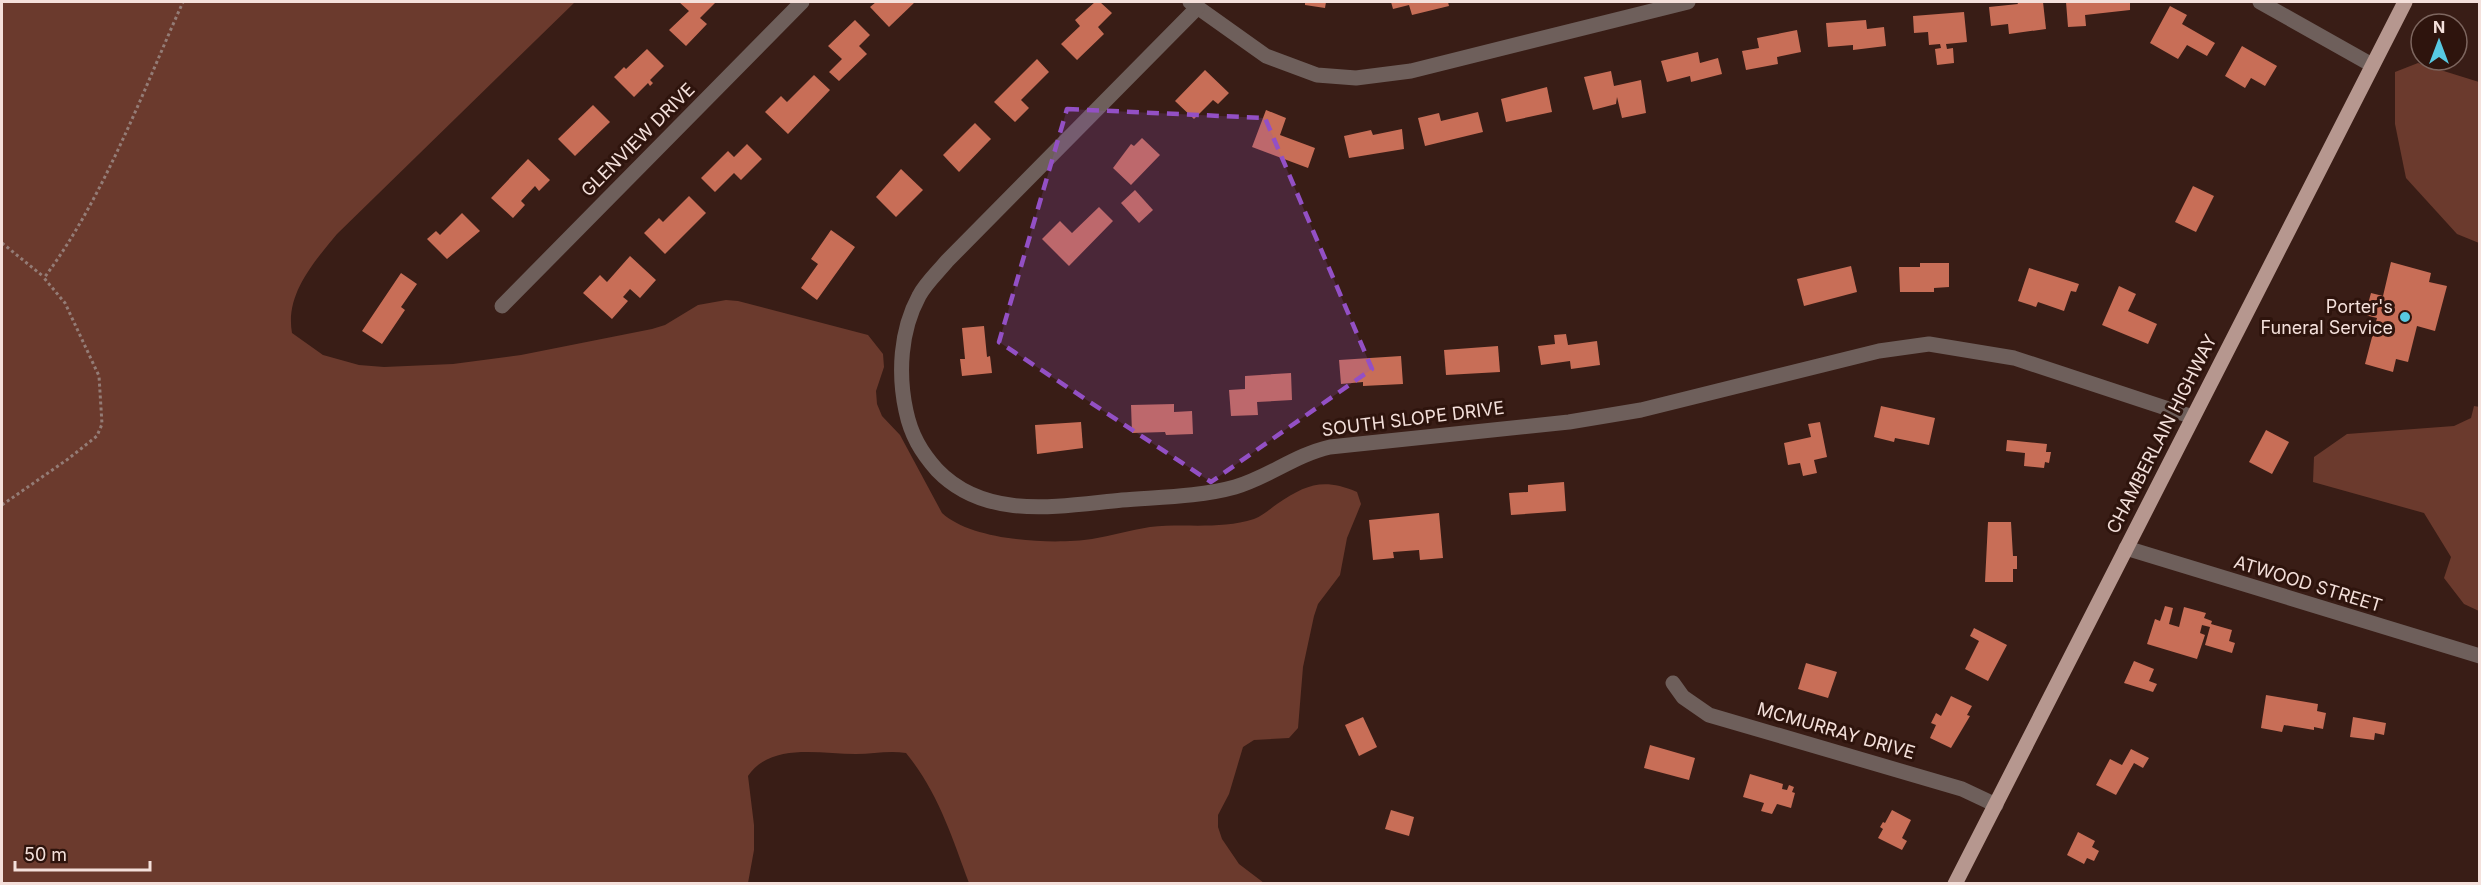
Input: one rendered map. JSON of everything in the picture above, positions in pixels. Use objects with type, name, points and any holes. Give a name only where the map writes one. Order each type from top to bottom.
[{"type":"main road","name":"CHAMBERLAIN HIGHWAY","points":[[1955,884],[2405,2]]},
{"type":"street","name":"GLENVIEW DRIVE","points":[[502,306],[802,2]]},
{"type":"street","points":[[1193,5],[1266,56],[1317,75],[1356,78],[1411,71],[1688,2]]},
{"type":"street","points":[[2260,2],[2372,65]]},
{"type":"street","name":"SOUTH SLOPE DRIVE","points":[[1193,5],[947,261],[919,295],[907,326],[901,360],[903,397],[910,430],[924,456],[944,477],[970,495],[1006,505],[1040,507],[1192,495],[1234,487],[1306,452],[1330,447],[1569,422],[1641,410],[1906,346],[1958,347],[2014,358],[2193,417]]},
{"type":"street","name":"ATWOOD STREET","points":[[2126,548],[2480,656]]},
{"type":"street","name":"MCMURRAY DRIVE","points":[[1673,683],[1683,697],[1709,715],[1962,789],[1996,805]]},
{"type":"path","points":[[44,278],[68,246],[183,2]]},
{"type":"path","points":[[2,243],[44,278],[65,303],[99,376],[102,423],[97,436],[83,448],[2,505]]},
{"type":"highlighted area","points":[[1067,109],[1265,118],[1372,369],[1211,482],[999,342]]},
{"type":"shaded area","points":[[2,2],[575,2],[337,234],[311,267],[303,279],[293,305],[292,333],[323,355],[359,365],[384,367],[453,364],[521,355],[652,329],[665,325],[698,305],[726,300],[738,301],[868,335],[883,354],[884,367],[876,391],[877,404],[882,416],[900,435],[942,513],[972,530],[1013,539],[1075,541],[1150,527],[1241,522],[1257,518],[1297,492],[1316,485],[1334,485],[1357,492],[1361,504],[1347,538],[1340,575],[1318,604],[1314,616],[1303,667],[1298,728],[1289,738],[1254,740],[1243,747],[1229,794],[1218,815],[1218,827],[1222,839],[1239,864],[1264,883],[969,883],[936,799],[906,753],[797,752],[770,758],[758,765],[748,776],[754,825],[754,850],[748,883],[2,883]]},
{"type":"shaded area","points":[[2409,67],[2409,72],[2447,72],[2479,82],[2479,243],[2457,234],[2406,178],[2395,124],[2395,72]]},
{"type":"shaded area","points":[[2474,406],[2480,407],[2479,611],[2464,604],[2444,578],[2451,557],[2424,513],[2313,482],[2314,457],[2347,434],[2454,426],[2471,418]]},
{"type":"building","points":[[679,2],[716,2],[700,18],[707,24],[686,46],[669,30],[689,11]]},
{"type":"building","points":[[876,2],[915,2],[889,27],[870,7]]},
{"type":"building","points":[[1095,2],[1100,2],[1112,13],[1098,27],[1104,34],[1077,60],[1061,44],[1080,26],[1075,20]]},
{"type":"building","points":[[1305,2],[1326,2],[1325,8],[1305,5]]},
{"type":"building","points":[[1391,2],[1448,2],[1449,6],[1412,15],[1409,5],[1393,9]]},
{"type":"building","points":[[2017,2],[2043,2],[2046,29],[2009,34],[2008,24],[1991,26],[1989,7],[2018,4]]},
{"type":"building","points":[[2066,2],[2130,2],[2130,10],[2085,15],[2086,26],[2068,27]]},
{"type":"building","points":[[2170,6],[2187,15],[2182,24],[2215,43],[2207,56],[2187,45],[2178,59],[2150,43]]},
{"type":"building","points":[[1964,12],[1967,42],[1946,44],[1947,49],[1953,48],[1954,63],[1937,65],[1935,49],[1941,48],[1940,44],[1929,45],[1928,32],[1914,33],[1913,16]]},
{"type":"building","points":[[855,20],[870,35],[859,46],[867,54],[839,81],[829,72],[842,59],[828,46]]},
{"type":"building","points":[[1866,20],[1867,29],[1884,27],[1886,46],[1853,50],[1853,45],[1828,47],[1826,23]]},
{"type":"building","points":[[1797,30],[1801,52],[1777,57],[1778,64],[1746,70],[1742,51],[1759,48],[1757,38]]},
{"type":"building","points":[[2242,46],[2277,66],[2265,86],[2251,78],[2245,88],[2225,76]]},
{"type":"building","points":[[647,49],[664,66],[650,80],[653,83],[650,86],[648,83],[634,97],[614,77]]},
{"type":"building","points":[[1698,52],[1700,63],[1718,58],[1722,74],[1691,82],[1690,76],[1667,82],[1661,61]]},
{"type":"building","points":[[1037,59],[1049,72],[1021,100],[1029,108],[1015,122],[994,102]]},
{"type":"building","points":[[1205,70],[1229,93],[1218,104],[1213,100],[1194,119],[1175,101]]},
{"type":"building","points":[[1611,71],[1614,86],[1641,80],[1646,113],[1622,118],[1617,97],[1616,104],[1593,110],[1584,77]]},
{"type":"building","points":[[814,75],[830,90],[788,134],[765,112],[781,96],[787,102]]},
{"type":"building","points":[[1547,87],[1552,112],[1506,122],[1501,99]]},
{"type":"building","points":[[593,105],[610,122],[575,156],[558,139]]},
{"type":"building","points":[[1266,110],[1286,118],[1280,135],[1315,148],[1308,168],[1252,147]]},
{"type":"building","points":[[1478,112],[1483,132],[1425,146],[1418,118],[1439,113],[1441,121]]},
{"type":"building","points":[[975,123],[991,139],[959,172],[943,155]]},
{"type":"building","points":[[1402,129],[1404,149],[1349,158],[1344,136],[1371,130],[1373,135]]},
{"type":"building","points":[[1142,138],[1160,155],[1131,185],[1113,168],[1131,144],[1134,146]]},
{"type":"building","points":[[747,144],[762,159],[741,180],[734,173],[715,192],[701,178],[728,151],[734,157]]},
{"type":"building","points":[[528,159],[550,180],[539,191],[535,186],[521,201],[525,205],[513,218],[491,198]]},
{"type":"building","points":[[901,169],[923,190],[896,217],[876,197]]},
{"type":"building","points":[[2193,186],[2214,196],[2196,232],[2175,222]]},
{"type":"building","points":[[1135,190],[1153,210],[1139,223],[1121,203]]},
{"type":"building","points":[[689,196],[706,213],[665,254],[644,233],[659,218],[663,222]]},
{"type":"building","points":[[1099,207],[1113,221],[1069,266],[1042,239],[1060,221],[1072,233]]},
{"type":"building","points":[[462,213],[480,231],[447,259],[427,239],[436,231],[440,235]]},
{"type":"building","points":[[831,230],[855,247],[817,300],[801,288],[818,264],[811,259]]},
{"type":"building","points":[[630,256],[656,280],[640,298],[630,289],[623,297],[628,301],[612,319],[583,293],[600,275],[607,282]]},
{"type":"building","name":"Porter's Funeral Service","points":[[2391,262],[2431,273],[2429,282],[2447,286],[2435,331],[2417,326],[2408,362],[2396,359],[2393,372],[2365,364],[2377,318],[2365,315],[2371,293],[2383,296]]},
{"type":"building","points":[[1920,263],[1949,263],[1949,287],[1934,288],[1934,292],[1900,292],[1899,267],[1920,267]]},
{"type":"building","points":[[1851,266],[1857,292],[1804,306],[1797,279]]},
{"type":"building","points":[[2029,268],[2079,284],[2076,292],[2071,291],[2064,311],[2038,302],[2036,307],[2018,301]]},
{"type":"building","points":[[401,273],[417,284],[401,307],[405,310],[382,344],[362,331]]},
{"type":"building","points":[[2119,286],[2136,294],[2128,311],[2157,324],[2148,344],[2102,325]]},
{"type":"building","points":[[984,326],[987,357],[990,356],[992,373],[962,376],[960,359],[965,359],[962,328]]},
{"type":"building","points":[[1566,334],[1568,345],[1597,341],[1600,365],[1571,369],[1570,361],[1541,365],[1538,346],[1555,344],[1554,335]]},
{"type":"building","points":[[1498,346],[1500,372],[1446,375],[1444,350]]},
{"type":"building","points":[[1401,356],[1403,384],[1363,386],[1363,382],[1341,384],[1339,360]]},
{"type":"building","points":[[1291,373],[1292,400],[1257,402],[1258,415],[1231,416],[1229,390],[1245,389],[1245,376]]},
{"type":"building","points":[[1174,404],[1174,412],[1192,411],[1193,434],[1132,433],[1131,405]]},
{"type":"building","points":[[1881,406],[1935,418],[1929,445],[1895,438],[1894,442],[1874,437]]},
{"type":"building","points":[[1081,422],[1083,448],[1037,454],[1035,425]]},
{"type":"building","points":[[1820,422],[1827,457],[1814,460],[1817,473],[1803,476],[1800,463],[1788,465],[1784,443],[1811,437],[1808,424]]},
{"type":"building","points":[[2266,430],[2289,442],[2272,474],[2249,462]]},
{"type":"building","points":[[2007,440],[2047,444],[2046,452],[2051,452],[2049,463],[2045,462],[2044,468],[2024,466],[2025,453],[2006,451]]},
{"type":"building","points":[[1564,482],[1566,511],[1511,515],[1509,493],[1528,492],[1528,485]]},
{"type":"building","points":[[1439,513],[1443,558],[1420,560],[1419,550],[1393,552],[1394,558],[1373,560],[1369,520]]},
{"type":"building","points":[[1988,522],[2011,522],[2013,556],[2017,556],[2017,569],[2013,569],[2013,582],[1985,582]]},
{"type":"building","points":[[2165,606],[2173,608],[2169,624],[2179,627],[2184,607],[2206,613],[2204,618],[2212,621],[2211,624],[2232,630],[2229,641],[2235,643],[2232,653],[2205,645],[2210,627],[2202,625],[2200,633],[2205,635],[2197,659],[2147,644],[2155,619],[2160,621]]},
{"type":"building","points":[[1974,628],[2007,645],[1988,681],[1965,669],[1979,641],[1970,636]]},
{"type":"building","points":[[2134,661],[2154,669],[2149,681],[2157,684],[2153,692],[2124,683]]},
{"type":"building","points":[[1806,663],[1837,672],[1828,698],[1798,689]]},
{"type":"building","points":[[2266,695],[2318,704],[2317,711],[2326,713],[2323,729],[2314,727],[2314,730],[2284,725],[2282,732],[2261,728]]},
{"type":"building","points":[[1951,696],[1972,706],[1967,715],[1970,716],[1951,748],[1930,738],[1936,725],[1931,723],[1936,713],[1941,716]]},
{"type":"building","points":[[1363,717],[1377,747],[1359,756],[1345,725]]},
{"type":"building","points":[[2353,717],[2386,723],[2384,735],[2375,733],[2374,740],[2350,737]]},
{"type":"building","points":[[1650,745],[1695,758],[1689,780],[1644,768]]},
{"type":"building","points":[[2131,749],[2149,758],[2143,768],[2134,763],[2116,795],[2096,785],[2110,759],[2122,765]]},
{"type":"building","points":[[1750,774],[1783,784],[1782,789],[1787,790],[1789,785],[1794,787],[1792,792],[1795,793],[1791,808],[1777,804],[1772,814],[1761,811],[1764,803],[1743,797]]},
{"type":"building","points":[[1391,810],[1414,817],[1409,836],[1385,829]]},
{"type":"building","points":[[1892,810],[1911,820],[1902,838],[1907,841],[1902,850],[1878,838],[1883,829],[1880,827]]},
{"type":"building","points":[[2078,832],[2095,841],[2092,847],[2099,851],[2094,861],[2087,858],[2084,864],[2067,855]]},
{"type":"place","name":"Porter's Funeral Service","points":[[2405,317]]}]
